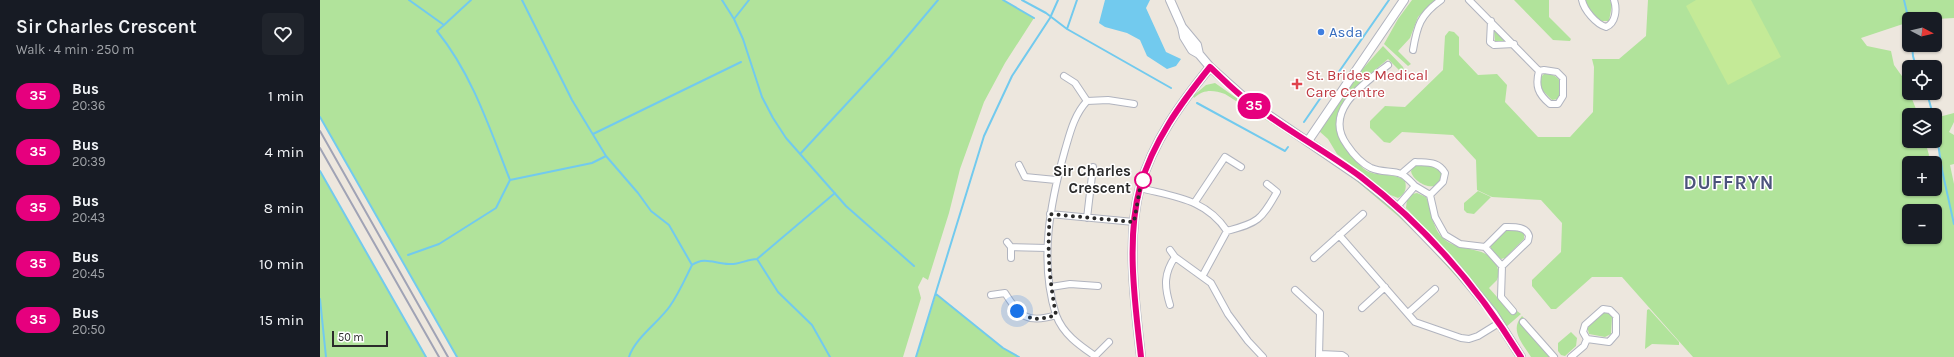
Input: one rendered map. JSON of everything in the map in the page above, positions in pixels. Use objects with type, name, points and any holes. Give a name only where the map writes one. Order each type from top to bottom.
[{"type":"street","points":[[1170,0],[1182,27],[1197,45],[1199,54],[1210,67],[1248,101],[1361,178],[1397,207],[1456,268],[1499,322],[1521,357]]},
{"type":"street","points":[[1308,141],[1404,0]]},
{"type":"street","points":[[1412,50],[1417,28],[1422,18],[1441,0]]},
{"type":"street","points":[[1469,0],[1539,71],[1553,71],[1562,76],[1563,96],[1558,104],[1550,104],[1538,92],[1537,86],[1539,71]]},
{"type":"street","points":[[1582,0],[1584,7],[1597,22],[1606,27],[1611,25],[1614,20],[1614,0]]},
{"type":"street","points":[[1491,21],[1490,42],[1494,45],[1514,44]]},
{"type":"street","points":[[1388,65],[1346,102],[1341,114],[1339,127],[1344,141],[1364,164],[1377,171],[1401,174],[1415,186],[1430,195],[1436,221],[1445,235],[1460,244],[1485,247],[1502,266],[1501,297],[1513,311]]},
{"type":"street","points":[[1141,357],[1134,277],[1134,222],[1140,188],[1150,160],[1168,125],[1186,97],[1210,67]]},
{"type":"street","points":[[1064,76],[1075,83],[1087,101]]},
{"type":"street","points":[[1110,342],[1095,356],[1076,343],[1064,330],[1056,315],[1051,287],[1048,248],[1050,214],[1056,180],[1074,121],[1081,108],[1087,101],[1108,100],[1134,104]]},
{"type":"street","points":[[1195,202],[1225,157],[1241,167]]},
{"type":"street","points":[[1401,174],[1415,162],[1433,163],[1439,166],[1445,173],[1444,179],[1430,195]]},
{"type":"street","points":[[1019,165],[1025,177],[1056,180]]},
{"type":"street","points":[[1087,218],[1093,167]]},
{"type":"street","points":[[1203,276],[1227,231],[1251,225],[1263,214],[1277,192],[1267,184]]},
{"type":"street","points":[[1397,207],[1415,186]]},
{"type":"street","points":[[1140,188],[1195,202],[1219,219],[1227,231]]},
{"type":"street","points":[[1050,214],[1134,222]]},
{"type":"street","points":[[1314,258],[1363,214]]},
{"type":"street","points":[[1485,247],[1505,228],[1521,228],[1527,231],[1529,236],[1526,244],[1502,266]]},
{"type":"street","points":[[1339,235],[1415,322],[1461,338],[1469,339],[1478,336],[1499,322]]},
{"type":"street","points":[[1011,258],[1009,245],[1048,248]]},
{"type":"street","points":[[1170,250],[1175,257],[1211,283],[1228,314],[1261,356]]},
{"type":"street","points":[[1170,305],[1166,282],[1167,269],[1175,257]]},
{"type":"street","points":[[1051,287],[1070,284],[1098,286]]},
{"type":"street","points":[[1362,308],[1385,287]]},
{"type":"street","points":[[1408,313],[1434,289]]},
{"type":"street","points":[[1295,290],[1320,313],[1320,355],[1342,355],[1345,357]]},
{"type":"street","points":[[991,295],[1005,293],[1017,311],[1030,319],[1043,319],[1056,315]]},
{"type":"street","points":[[1603,309],[1610,310],[1616,316],[1616,334],[1609,342],[1587,339],[1583,332],[1585,325],[1603,309]]},
{"type":"street","points":[[1523,322],[1554,357]]},
{"type":"street","points":[[1571,357],[1584,346],[1587,339]]},
{"type":"green space","points":[[320,0],[1003,0],[1034,18],[1005,63],[984,102],[960,169],[949,213],[928,280],[923,277],[918,287],[921,298],[903,357],[457,357],[320,117]]},
{"type":"green space","points":[[1412,0],[1435,0],[1418,17],[1410,38],[1398,51],[1411,64],[1408,66],[1384,44],[1398,19]]},
{"type":"green space","points":[[1514,0],[1549,0],[1549,17],[1571,39],[1570,41],[1553,40]]},
{"type":"green space","points":[[1586,0],[1610,0],[1612,5],[1609,21],[1600,21],[1586,5]]},
{"type":"green space","points":[[1648,0],[1954,0],[1954,18],[1942,19],[1942,12],[1902,12],[1902,24],[1861,38],[1867,46],[1891,51],[1894,65],[1902,76],[1902,100],[1912,100],[1916,108],[1902,108],[1902,148],[1927,148],[1929,155],[1902,156],[1902,196],[1942,196],[1942,156],[1941,156],[1940,148],[1942,148],[1942,116],[1954,113],[1954,122],[1949,132],[1954,135],[1954,164],[1950,165],[1954,184],[1954,357],[1693,357],[1622,277],[1592,277],[1556,309],[1551,309],[1532,286],[1532,280],[1561,252],[1562,223],[1541,200],[1492,197],[1477,190],[1476,160],[1453,135],[1402,132],[1390,143],[1384,142],[1370,128],[1370,121],[1385,106],[1405,107],[1443,70],[1445,36],[1449,31],[1454,32],[1459,37],[1459,55],[1478,75],[1497,74],[1507,85],[1505,102],[1538,137],[1570,137],[1593,112],[1594,67],[1592,59],[1619,59],[1646,36]]},
{"type":"green space","points":[[1696,0],[1751,0],[1781,57],[1728,85],[1686,6]]},
{"type":"green space","points":[[1494,30],[1505,41],[1505,42],[1495,41]]},
{"type":"green space","points":[[1383,46],[1403,67],[1404,70],[1401,72],[1388,59],[1356,87],[1346,98],[1336,122],[1338,135],[1346,149],[1364,169],[1372,173],[1397,176],[1405,181],[1405,191],[1398,198],[1388,194],[1337,154],[1328,139],[1319,131],[1359,73]]},
{"type":"green space","points":[[1544,74],[1550,74],[1558,78],[1560,81],[1561,89],[1558,99],[1552,100],[1541,89],[1541,77]]},
{"type":"green space","points":[[1215,83],[1268,120],[1292,133],[1326,158],[1225,94],[1209,91],[1201,93],[1194,98],[1193,96],[1206,85]]},
{"type":"green space","points":[[1427,164],[1434,166],[1442,175],[1440,180],[1434,186],[1427,186],[1416,180],[1411,171],[1415,165]]},
{"type":"green space","points":[[320,171],[426,357],[320,357]]},
{"type":"green space","points":[[1352,177],[1360,179],[1405,220],[1448,264],[1474,296],[1422,239],[1398,216]]},
{"type":"green space","points":[[1478,191],[1491,197],[1474,214],[1467,213],[1464,210],[1464,203]]},
{"type":"green space","points":[[1417,193],[1426,197],[1434,224],[1444,239],[1459,247],[1484,253],[1491,257],[1496,264],[1499,274],[1497,280],[1489,288],[1513,315],[1517,311],[1521,314],[1506,327],[1495,310],[1460,265],[1406,208],[1407,199],[1412,194]]},
{"type":"green space","points":[[1506,231],[1520,231],[1524,234],[1524,239],[1505,258],[1501,259],[1491,250],[1491,245]]},
{"type":"green space","points":[[936,294],[1003,348],[1019,357],[916,357]]},
{"type":"green space","points":[[1649,309],[1679,342],[1679,345],[1652,344],[1645,349],[1647,310]]},
{"type":"green space","points":[[1607,312],[1612,317],[1611,334],[1605,337],[1589,334],[1587,326],[1602,313]]},
{"type":"green space","points":[[1522,316],[1524,318],[1520,323],[1551,357],[1531,357],[1521,342],[1517,332],[1518,321]]},
{"type":"green space","points":[[1571,332],[1577,338],[1576,346],[1565,356],[1561,355],[1558,351],[1558,343]]},
{"type":"water","points":[[1105,0],[1150,0],[1146,8],[1166,52],[1181,59],[1176,66],[1167,69],[1147,56],[1140,40],[1127,33],[1105,27],[1099,23]]},
{"type":"waterway","points":[[409,0],[444,25],[471,0]]},
{"type":"waterway","points":[[522,0],[572,100],[606,156],[638,193],[651,211],[669,225],[692,265],[670,306],[636,343],[629,357]]},
{"type":"waterway","points":[[722,0],[734,19],[743,39],[762,97],[786,138],[846,206],[914,266]]},
{"type":"waterway","points":[[734,19],[749,0]]},
{"type":"waterway","points":[[801,153],[890,57],[938,0]]},
{"type":"waterway","points":[[1003,0],[1034,18]]},
{"type":"waterway","points":[[1022,0],[1046,13],[1067,29],[1171,88]]},
{"type":"waterway","points":[[916,357],[984,136],[1012,76],[1050,18],[1058,0]]},
{"type":"waterway","points":[[1067,29],[1077,0]]},
{"type":"waterway","points":[[1336,76],[1389,0]]},
{"type":"waterway","points":[[1904,0],[1907,12]]},
{"type":"waterway","points":[[408,255],[439,244],[496,208],[510,180],[479,102],[460,65],[437,31],[444,25]]},
{"type":"waterway","points":[[1913,52],[1914,60]]},
{"type":"waterway","points":[[593,134],[741,62]]},
{"type":"waterway","points":[[1304,122],[1326,90]]},
{"type":"waterway","points":[[1929,100],[1931,108]]},
{"type":"waterway","points":[[1197,103],[1285,151],[1288,147]]},
{"type":"waterway","points":[[320,117],[457,357]]},
{"type":"waterway","points":[[1939,148],[1954,224]]},
{"type":"waterway","points":[[510,180],[592,163],[606,156]]},
{"type":"waterway","points":[[320,171],[426,357]]},
{"type":"waterway","points":[[757,259],[835,193]]},
{"type":"waterway","points":[[692,265],[701,261],[733,264],[757,259],[778,292],[812,325],[830,357]]},
{"type":"waterway","points":[[936,294],[1003,348],[1019,357]]},
{"type":"waterway","points":[[320,299],[326,357]]},
{"type":"railway","points":[[320,131],[448,357]]},
{"type":"railway","points":[[320,148],[439,357]]},
{"type":"bus line","name":"35","points":[[1141,357],[1133,252],[1134,222],[1140,188],[1144,174],[1157,144],[1186,97],[1210,67],[1265,114],[1331,156],[1397,207],[1456,268],[1493,313],[1521,357]]},
{"type":"place","name":"Asda","points":[[1321,32]]},
{"type":"place","name":"St. Brides Medical Care Centre","points":[[1297,84]]},
{"type":"place","name":"Sir Charles Crescent","points":[[1143,180]]},
{"type":"district","name":"DUFFRYN","points":[[1729,183]]},
{"type":"route","points":[[1017,311],[1030,319],[1043,319],[1056,315],[1049,269],[1048,248],[1050,214],[1087,218],[1117,219],[1134,222],[1136,206],[1144,174],[1143,180]]}]
